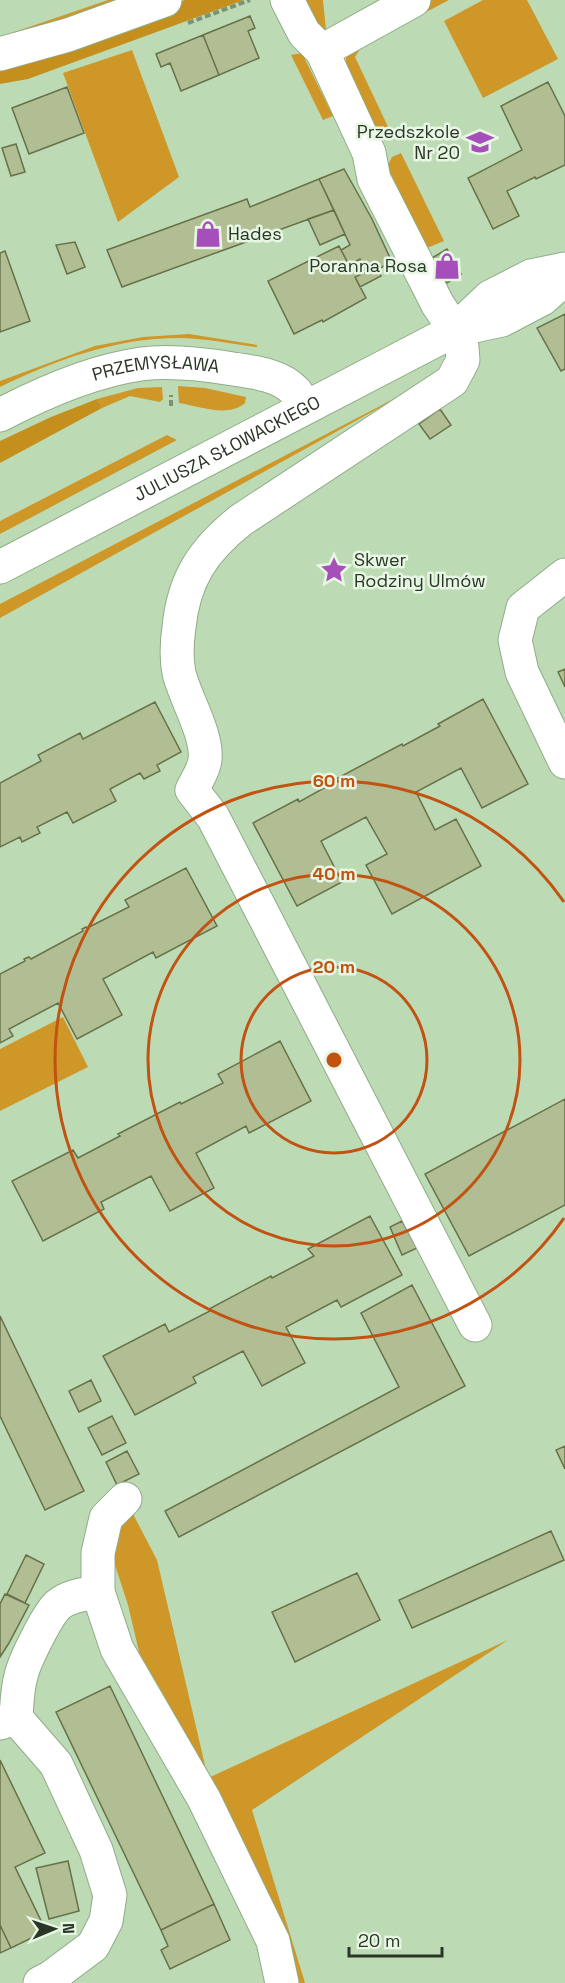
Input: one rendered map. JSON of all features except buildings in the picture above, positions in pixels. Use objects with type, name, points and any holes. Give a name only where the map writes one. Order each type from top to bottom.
[{"type":"street","points":[[0,54],[68,35],[165,0]]},
{"type":"street","points":[[287,0],[304,33],[322,51],[369,153],[374,179],[438,305],[455,330],[462,347],[463,360],[452,381],[241,520],[222,535],[194,570],[181,608],[177,639],[179,672],[203,742],[205,761],[192,790],[213,817],[476,1326]]},
{"type":"street","points":[[322,51],[414,0]]},
{"type":"street","name":"JULIUSZA SŁOWACKIEGO","points":[[455,330],[490,297],[531,276],[565,269]]},
{"type":"street","name":"JULIUSZA SŁOWACKIEGO","points":[[0,567],[455,330],[502,320],[542,299],[565,279]]},
{"type":"street","name":"PRZEMYSŁAWA","points":[[0,416],[81,379],[121,368],[165,363],[212,365],[279,379],[296,392],[304,408]]},
{"type":"street","points":[[565,575],[523,608],[515,640],[522,672],[565,762]]},
{"type":"street","points":[[125,1499],[106,1518],[98,1553],[98,1592],[117,1649],[204,1799],[273,1941],[282,1983]]},
{"type":"street","points":[[40,1983],[93,1946],[106,1921],[110,1895],[96,1850],[56,1764],[8,1721],[17,1696],[21,1673],[49,1615],[59,1604],[72,1597],[98,1592]]},
{"type":"shaded area","points":[[108,0],[122,0],[0,48],[0,37]]},
{"type":"shaded area","points":[[185,0],[244,0],[28,79],[0,84],[0,63],[55,48]]},
{"type":"shaded area","points":[[297,0],[323,0],[326,30],[320,31]]},
{"type":"shaded area","points":[[429,0],[449,0],[362,46],[355,57],[390,131],[381,133],[373,128],[346,65],[346,54]]},
{"type":"shaded area","points":[[483,0],[527,0],[558,59],[483,98],[444,21]]},
{"type":"shaded area","points":[[132,50],[179,177],[118,222],[63,73]]},
{"type":"shaded area","points":[[302,53],[333,116],[323,120],[291,55]]},
{"type":"shaded area","points":[[401,153],[444,241],[427,248],[389,176],[388,165],[392,157]]},
{"type":"shaded area","points":[[189,334],[257,345],[257,347],[188,338],[132,342],[86,352],[0,387],[0,381],[95,346],[143,337]]},
{"type":"shaded area","points":[[426,382],[0,618],[0,604]]},
{"type":"shaded area","points":[[178,386],[205,388],[246,397],[245,403],[230,410],[222,410],[179,403]]},
{"type":"shaded area","points":[[162,387],[163,399],[160,402],[130,396],[102,408],[97,399],[138,388]]},
{"type":"shaded area","points":[[97,399],[102,408],[0,463],[0,441]]},
{"type":"shaded area","points":[[167,435],[177,440],[0,534],[0,521]]},
{"type":"shaded area","points":[[63,1017],[88,1067],[0,1111],[0,1049]]},
{"type":"shaded area","points":[[133,1514],[157,1560],[208,1778],[508,1640],[252,1810],[305,1983],[297,1983],[144,1673],[128,1605],[115,1565],[115,1529]]},
{"type":"place","name":"Przedszkole Nr 20","points":[[480,142]]},
{"type":"place","name":"Hades","points":[[208,234]]},
{"type":"place","name":"Poranna Rosa","points":[[447,266]]},
{"type":"place","name":"Skwer Rodziny Ulmów","points":[[334,570]]}]
